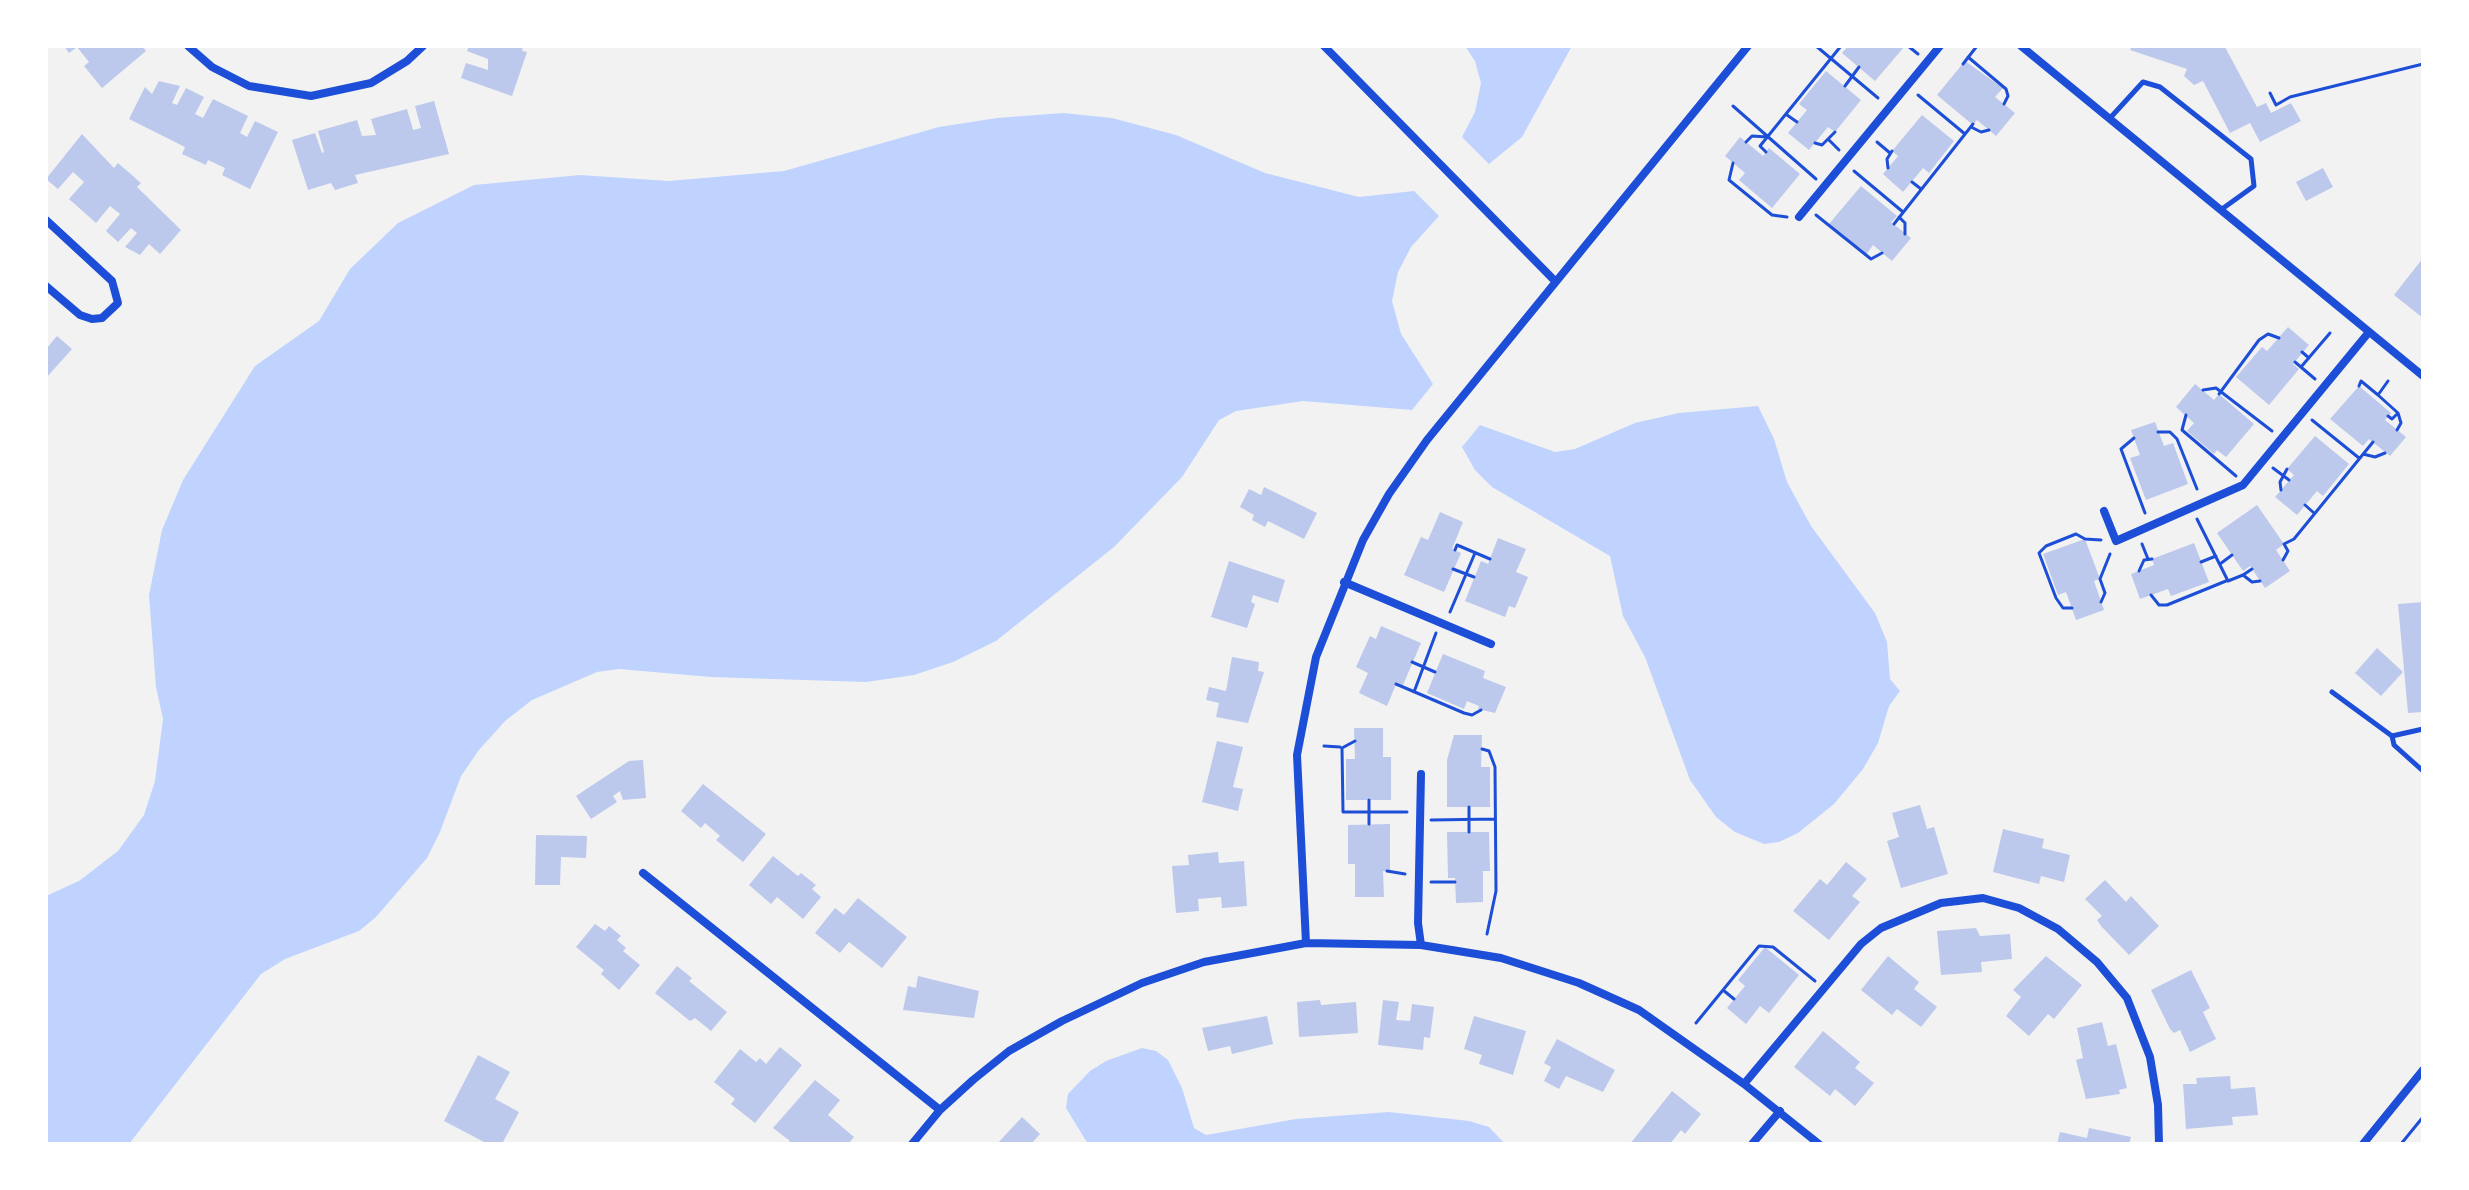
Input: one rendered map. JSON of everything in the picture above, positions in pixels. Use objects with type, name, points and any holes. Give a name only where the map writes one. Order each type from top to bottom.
[{"type":"street","points":[[188,46],[212,67],[249,86],[311,96],[371,83],[407,61],[423,46]]},
{"type":"street","points":[[1324,46],[1554,280]]},
{"type":"street","points":[[1306,943],[1297,755],[1316,657],[1363,540],[1397,483],[1554,280],[1748,46]]},
{"type":"street","points":[[1799,217],[1940,46]]},
{"type":"street","points":[[2021,46],[2423,376]]},
{"type":"street","points":[[46,220],[112,281],[118,303],[102,318],[92,319],[80,315],[46,286]]},
{"type":"street","points":[[2104,511],[2116,541],[2151,528],[2245,483],[2369,332]]},
{"type":"street","points":[[1344,582],[1491,644]]},
{"type":"street","points":[[1421,774],[1421,945]]},
{"type":"street","points":[[643,873],[940,1110]]},
{"type":"street","points":[[1744,1084],[1871,936],[1914,913],[1941,903],[1983,898],[2019,908],[2058,929],[2097,962],[2127,998],[2150,1057],[2158,1105],[2159,1144]]},
{"type":"street","points":[[912,1144],[940,1110],[1009,1051],[1142,983],[1204,962],[1306,943],[1421,945],[1501,958],[1579,983],[1639,1010],[1744,1084],[1819,1144]]},
{"type":"street","points":[[2363,1144],[2423,1070]]},
{"type":"street","points":[[1752,1144],[1780,1111]]},
{"type":"lane","points":[[2111,117],[2143,82],[2160,87],[2251,159],[2254,186],[2222,209]]},
{"type":"lane","points":[[2332,692],[2392,736],[2394,745],[2423,771]]},
{"type":"lane","points":[[2392,736],[2423,729]]},
{"type":"path","points":[[1816,46],[1890,108]]},
{"type":"path","points":[[1766,152],[1760,146],[1841,46]]},
{"type":"path","points":[[1963,64],[1977,46]]},
{"type":"path","points":[[1968,57],[2006,89],[2008,96],[2004,104]]},
{"type":"path","points":[[2270,93],[2276,105],[2290,97],[2423,64]]},
{"type":"path","points":[[1845,86],[1859,67]]},
{"type":"path","points":[[1907,86],[1965,134]]},
{"type":"path","points":[[1733,106],[1825,186]]},
{"type":"path","points":[[1786,114],[1797,122]]},
{"type":"path","points":[[1894,224],[1972,126],[1981,132],[1989,130]]},
{"type":"path","points":[[1815,143],[1822,145],[1835,132]]},
{"type":"path","points":[[1746,142],[1752,136],[1767,137]]},
{"type":"path","points":[[1888,168],[1887,159],[1892,151]]},
{"type":"path","points":[[1844,162],[1903,212]]},
{"type":"path","points":[[1733,163],[1729,180],[1772,215],[1799,217]]},
{"type":"path","points":[[1912,182],[1921,189]]},
{"type":"path","points":[[1807,208],[1866,256],[1875,259],[1882,253]]},
{"type":"path","points":[[1899,217],[1905,223],[1905,234]]},
{"type":"path","points":[[2301,367],[2330,333]]},
{"type":"path","points":[[2219,393],[2259,340],[2268,334],[2279,338]]},
{"type":"path","points":[[2302,352],[2309,358]]},
{"type":"path","points":[[2295,362],[2324,386]]},
{"type":"path","points":[[2359,386],[2361,381],[2398,413],[2401,423],[2397,430]]},
{"type":"path","points":[[2378,395],[2388,381]]},
{"type":"path","points":[[2203,390],[2210,387],[2282,438]]},
{"type":"path","points":[[2303,412],[2361,456],[2375,457],[2385,453]]},
{"type":"path","points":[[2388,416],[2392,419],[2398,413]]},
{"type":"path","points":[[2186,415],[2182,430],[2245,483]]},
{"type":"path","points":[[2158,432],[2170,432],[2177,439],[2202,504]]},
{"type":"path","points":[[2134,438],[2121,449],[2151,528]]},
{"type":"path","points":[[2283,560],[2288,551],[2284,544],[2294,539],[2373,442]]},
{"type":"path","points":[[2264,460],[2289,480]]},
{"type":"path","points":[[2281,490],[2282,475],[2287,469]]},
{"type":"path","points":[[2305,505],[2315,514]]},
{"type":"path","points":[[2191,509],[2228,581]]},
{"type":"path","points":[[2139,533],[2150,559],[2140,564],[2139,571]]},
{"type":"path","points":[[2072,608],[2063,608],[2056,598],[2039,557],[2041,550],[2076,534],[2085,539],[2116,541],[2100,579],[2105,593],[2101,602]]},
{"type":"path","points":[[1455,550],[1457,545],[1490,559]]},
{"type":"path","points":[[1414,692],[1475,553]]},
{"type":"path","points":[[2220,564],[2232,555]]},
{"type":"path","points":[[2201,562],[2216,556]]},
{"type":"path","points":[[1453,569],[1474,577]]},
{"type":"path","points":[[2151,595],[2159,605],[2167,605],[2252,569]]},
{"type":"path","points":[[2243,575],[2252,582],[2260,581]]},
{"type":"path","points":[[1412,662],[1435,672]]},
{"type":"path","points":[[1396,684],[1464,713],[1472,715],[1481,710]]},
{"type":"path","points":[[1324,746],[1342,748],[1355,741]]},
{"type":"path","points":[[1342,748],[1343,812],[1495,819]]},
{"type":"path","points":[[1482,749],[1489,751],[1495,767],[1496,891],[1487,934]]},
{"type":"path","points":[[1369,800],[1369,824]]},
{"type":"path","points":[[1469,807],[1469,832]]},
{"type":"path","points":[[1387,871],[1455,882]]},
{"type":"path","points":[[1696,1023],[1759,946],[1765,944],[1785,955],[1824,988]]},
{"type":"path","points":[[1723,990],[1734,999]]},
{"type":"path","points":[[2401,1144],[2423,1117]]},
{"type":"water","points":[[1465,46],[1572,46],[1522,137],[1489,164],[1462,137],[1475,112],[1481,83],[1475,61]]},
{"type":"water","points":[[1063,113],[1112,118],[1176,135],[1265,173],[1359,197],[1414,191],[1439,216],[1411,247],[1398,272],[1392,301],[1401,334],[1433,384],[1412,410],[1303,401],[1236,411],[1219,420],[1182,477],[1114,547],[996,641],[953,662],[914,675],[866,682],[711,677],[619,669],[597,672],[532,700],[505,721],[479,750],[461,776],[427,858],[376,917],[359,931],[285,959],[261,974],[129,1144],[46,1144],[46,896],[79,881],[118,851],[144,815],[155,781],[163,719],[156,687],[149,595],[162,530],[183,480],[255,366],[319,321],[350,269],[398,223],[474,185],[580,175],[669,181],[784,171],[939,127],[997,118]]},
{"type":"water","points":[[1758,406],[1774,439],[1787,482],[1811,526],[1875,613],[1887,642],[1890,679],[1900,691],[1889,706],[1878,743],[1863,769],[1834,804],[1798,833],[1779,842],[1764,844],[1735,832],[1716,817],[1690,780],[1645,657],[1623,616],[1610,556],[1492,487],[1475,470],[1462,447],[1480,425],[1555,452],[1575,449],[1635,423],[1679,413]]},
{"type":"water","points":[[1142,1048],[1156,1051],[1168,1060],[1182,1088],[1194,1128],[1206,1135],[1296,1119],[1389,1112],[1469,1121],[1489,1127],[1505,1144],[1088,1144],[1066,1108],[1068,1094],[1090,1071],[1106,1061]]},
{"type":"building","points":[[64,46],[142,46],[146,51],[102,88],[84,66],[89,62],[77,47],[69,53]]},
{"type":"building","points":[[469,46],[523,46],[522,51],[527,52],[512,96],[461,78],[466,63],[488,70],[488,59],[467,51]]},
{"type":"building","points":[[1848,46],[1905,46],[1875,81],[1842,53]]},
{"type":"building","points":[[2132,46],[2225,47],[2257,107],[2266,103],[2271,113],[2291,103],[2301,121],[2260,142],[2250,123],[2230,133],[2203,81],[2194,85],[2184,76],[2187,69],[2130,50]]},
{"type":"building","points":[[1965,61],[2003,88],[1995,97],[2015,113],[1996,136],[1977,120],[1973,125],[1937,95]]},
{"type":"building","points":[[1826,71],[1861,100],[1835,132],[1828,127],[1809,150],[1788,133],[1807,110],[1799,104]]},
{"type":"building","points":[[159,81],[180,86],[172,103],[177,105],[186,88],[204,97],[195,114],[203,118],[213,99],[248,116],[240,133],[247,137],[255,121],[278,132],[250,189],[222,175],[225,168],[208,160],[206,165],[182,154],[185,147],[129,119],[145,87],[152,94]]},
{"type":"building","points":[[434,101],[449,154],[355,175],[358,183],[335,190],[331,183],[308,190],[292,140],[315,133],[322,153],[318,131],[357,120],[362,136],[376,135],[371,119],[407,109],[413,130],[421,128],[415,106]]},
{"type":"building","points":[[1922,115],[1954,141],[1929,173],[1923,168],[1903,192],[1883,174],[1898,156],[1892,151]]},
{"type":"building","points":[[82,134],[114,168],[118,163],[141,183],[137,187],[181,230],[160,254],[149,244],[140,255],[125,247],[137,233],[131,228],[118,242],[106,231],[120,214],[110,206],[96,223],[69,199],[84,182],[73,172],[58,189],[46,179]]},
{"type":"building","points":[[1740,137],[1763,156],[1769,148],[1800,174],[1772,208],[1739,180],[1745,173],[1725,156]]},
{"type":"building","points":[[2323,168],[2333,187],[2306,201],[2296,182]]},
{"type":"building","points":[[1861,186],[1897,216],[1891,222],[1911,238],[1892,261],[1873,245],[1866,255],[1829,224]]},
{"type":"building","points":[[2423,258],[2423,318],[2394,295]]},
{"type":"building","points":[[2288,327],[2309,345],[2293,364],[2299,369],[2269,405],[2236,377],[2262,347],[2267,351]]},
{"type":"building","points":[[57,336],[72,349],[46,378],[46,349]]},
{"type":"building","points":[[2195,384],[2214,400],[2219,394],[2254,424],[2226,457],[2217,450],[2214,454],[2187,431],[2194,423],[2176,407]]},
{"type":"building","points":[[2359,386],[2391,413],[2385,420],[2406,437],[2390,456],[2369,439],[2363,446],[2330,419]]},
{"type":"building","points":[[2155,422],[2164,446],[2173,443],[2188,484],[2146,500],[2130,458],[2140,455],[2131,430]]},
{"type":"building","points":[[2315,436],[2349,464],[2323,496],[2317,491],[2297,515],[2275,497],[2294,475],[2287,469]]},
{"type":"building","points":[[1264,487],[1317,513],[1304,539],[1268,521],[1265,527],[1252,520],[1254,515],[1240,507],[1249,489],[1261,495]]},
{"type":"building","points":[[2257,505],[2284,544],[2276,550],[2290,571],[2265,588],[2250,566],[2243,571],[2217,533]]},
{"type":"building","points":[[1440,512],[1463,522],[1452,549],[1461,553],[1444,592],[1404,575],[1421,537],[1428,540]]},
{"type":"building","points":[[1498,538],[1526,549],[1516,572],[1528,577],[1515,608],[1509,606],[1505,617],[1465,601],[1481,561],[1488,564]]},
{"type":"building","points":[[2085,539],[2100,579],[2094,581],[2104,610],[2076,620],[2066,592],[2058,595],[2043,554]]},
{"type":"building","points":[[2194,543],[2209,582],[2171,596],[2168,589],[2140,599],[2131,574],[2154,565],[2152,559]]},
{"type":"building","points":[[1229,561],[1285,580],[1278,603],[1253,595],[1251,602],[1255,604],[1247,628],[1211,617]]},
{"type":"building","points":[[2423,602],[2423,712],[2408,713],[2398,604]]},
{"type":"building","points":[[1381,626],[1421,643],[1403,685],[1397,682],[1387,706],[1359,693],[1368,673],[1356,667],[1370,636],[1376,639]]},
{"type":"building","points":[[2377,648],[2403,672],[2381,696],[2355,673]]},
{"type":"building","points":[[1443,654],[1485,671],[1483,678],[1506,687],[1495,713],[1478,709],[1479,706],[1467,701],[1464,709],[1427,693]]},
{"type":"building","points":[[1232,657],[1259,662],[1258,671],[1264,672],[1248,723],[1216,717],[1219,703],[1206,700],[1209,687],[1226,691]]},
{"type":"building","points":[[1354,728],[1383,728],[1383,757],[1391,757],[1391,800],[1346,800],[1346,759],[1355,759]]},
{"type":"building","points":[[1454,735],[1482,735],[1481,767],[1490,767],[1490,807],[1447,807],[1447,760]]},
{"type":"building","points":[[1217,741],[1243,747],[1233,787],[1243,789],[1238,811],[1202,802]]},
{"type":"building","points":[[643,760],[646,798],[623,800],[620,791],[613,796],[617,802],[591,819],[576,796],[629,761]]},
{"type":"building","points":[[703,784],[766,834],[743,862],[716,840],[720,836],[705,823],[701,828],[681,811]]},
{"type":"building","points":[[1920,805],[1927,829],[1934,827],[1948,874],[1901,888],[1887,841],[1899,837],[1892,813]]},
{"type":"building","points":[[1390,824],[1390,871],[1383,871],[1384,897],[1355,897],[1355,864],[1348,864],[1348,825]]},
{"type":"building","points":[[2003,829],[2044,839],[2042,848],[2070,855],[2064,882],[2041,876],[2039,884],[1993,872]]},
{"type":"building","points":[[1447,832],[1489,832],[1490,871],[1483,871],[1483,902],[1456,903],[1455,878],[1448,878]]},
{"type":"building","points":[[536,835],[587,836],[586,858],[561,857],[560,885],[535,885]]},
{"type":"building","points":[[1218,852],[1219,863],[1244,861],[1247,906],[1222,908],[1221,897],[1198,899],[1199,911],[1176,913],[1172,866],[1189,865],[1188,855]]},
{"type":"building","points":[[773,856],[798,876],[801,873],[816,885],[812,889],[821,897],[803,919],[777,897],[771,904],[749,885]]},
{"type":"building","points":[[1846,862],[1867,879],[1852,896],[1860,902],[1829,940],[1793,911],[1820,879],[1827,885]]},
{"type":"building","points":[[2105,880],[2126,902],[2131,896],[2159,926],[2129,955],[2101,926],[2097,920],[2102,916],[2085,899]]},
{"type":"building","points":[[858,898],[907,937],[882,968],[849,942],[840,953],[815,933],[835,908],[844,915]]},
{"type":"building","points":[[595,924],[605,931],[609,926],[621,936],[617,940],[626,948],[623,951],[640,965],[619,990],[601,974],[604,970],[576,947]]},
{"type":"building","points":[[1976,928],[1980,936],[2010,934],[2012,959],[1981,962],[1982,972],[1941,975],[1937,931]]},
{"type":"building","points":[[1765,947],[1799,975],[1769,1013],[1760,1006],[1746,1024],[1727,1008],[1745,986],[1738,980]]},
{"type":"building","points":[[1888,956],[1919,982],[1914,989],[1937,1007],[1921,1027],[1897,1009],[1892,1015],[1861,990]]},
{"type":"building","points":[[2046,956],[2082,985],[2054,1019],[2048,1014],[2029,1036],[2006,1016],[2021,997],[2013,990]]},
{"type":"building","points":[[677,966],[692,978],[689,981],[727,1012],[711,1031],[695,1018],[690,1021],[655,993]]},
{"type":"building","points":[[2191,970],[2210,1008],[2203,1012],[2216,1039],[2190,1052],[2180,1030],[2174,1033],[2170,1029],[2151,990]]},
{"type":"building","points":[[918,976],[979,991],[974,1018],[903,1010],[908,986],[916,988]]},
{"type":"building","points":[[1320,1000],[1321,1005],[1356,1002],[1358,1033],[1299,1037],[1297,1002]]},
{"type":"building","points":[[1383,1000],[1399,1002],[1396,1020],[1410,1021],[1412,1004],[1434,1007],[1430,1038],[1424,1037],[1423,1050],[1378,1045]]},
{"type":"building","points":[[1267,1016],[1273,1044],[1232,1054],[1230,1046],[1208,1051],[1202,1028]]},
{"type":"building","points":[[1474,1016],[1526,1031],[1513,1075],[1479,1064],[1482,1055],[1464,1049]]},
{"type":"building","points":[[2102,1022],[2108,1046],[2116,1044],[2127,1088],[2119,1090],[2120,1094],[2086,1099],[2076,1060],[2083,1058],[2077,1028]]},
{"type":"building","points":[[1823,1031],[1860,1062],[1855,1068],[1874,1083],[1855,1106],[1835,1089],[1830,1096],[1794,1067]]},
{"type":"building","points":[[1557,1039],[1615,1070],[1603,1092],[1566,1076],[1559,1089],[1544,1081],[1551,1067],[1544,1063]]},
{"type":"building","points":[[780,1047],[802,1065],[755,1123],[731,1104],[735,1099],[714,1082],[740,1049],[756,1062],[760,1058],[766,1064]]},
{"type":"building","points":[[478,1055],[510,1072],[495,1099],[519,1112],[502,1144],[488,1144],[444,1121]]},
{"type":"building","points":[[2230,1076],[2231,1089],[2255,1087],[2258,1115],[2232,1117],[2233,1125],[2186,1129],[2183,1084],[2197,1084],[2196,1078]]},
{"type":"building","points":[[815,1080],[840,1100],[828,1115],[854,1137],[848,1144],[787,1144],[790,1141],[773,1128]]},
{"type":"building","points":[[1672,1091],[1701,1114],[1685,1134],[1681,1130],[1670,1144],[1630,1144]]},
{"type":"building","points":[[1022,1117],[1040,1134],[1031,1144],[997,1144]]},
{"type":"building","points":[[2089,1128],[2131,1137],[2129,1144],[2057,1144],[2060,1132],[2087,1138]]}]
